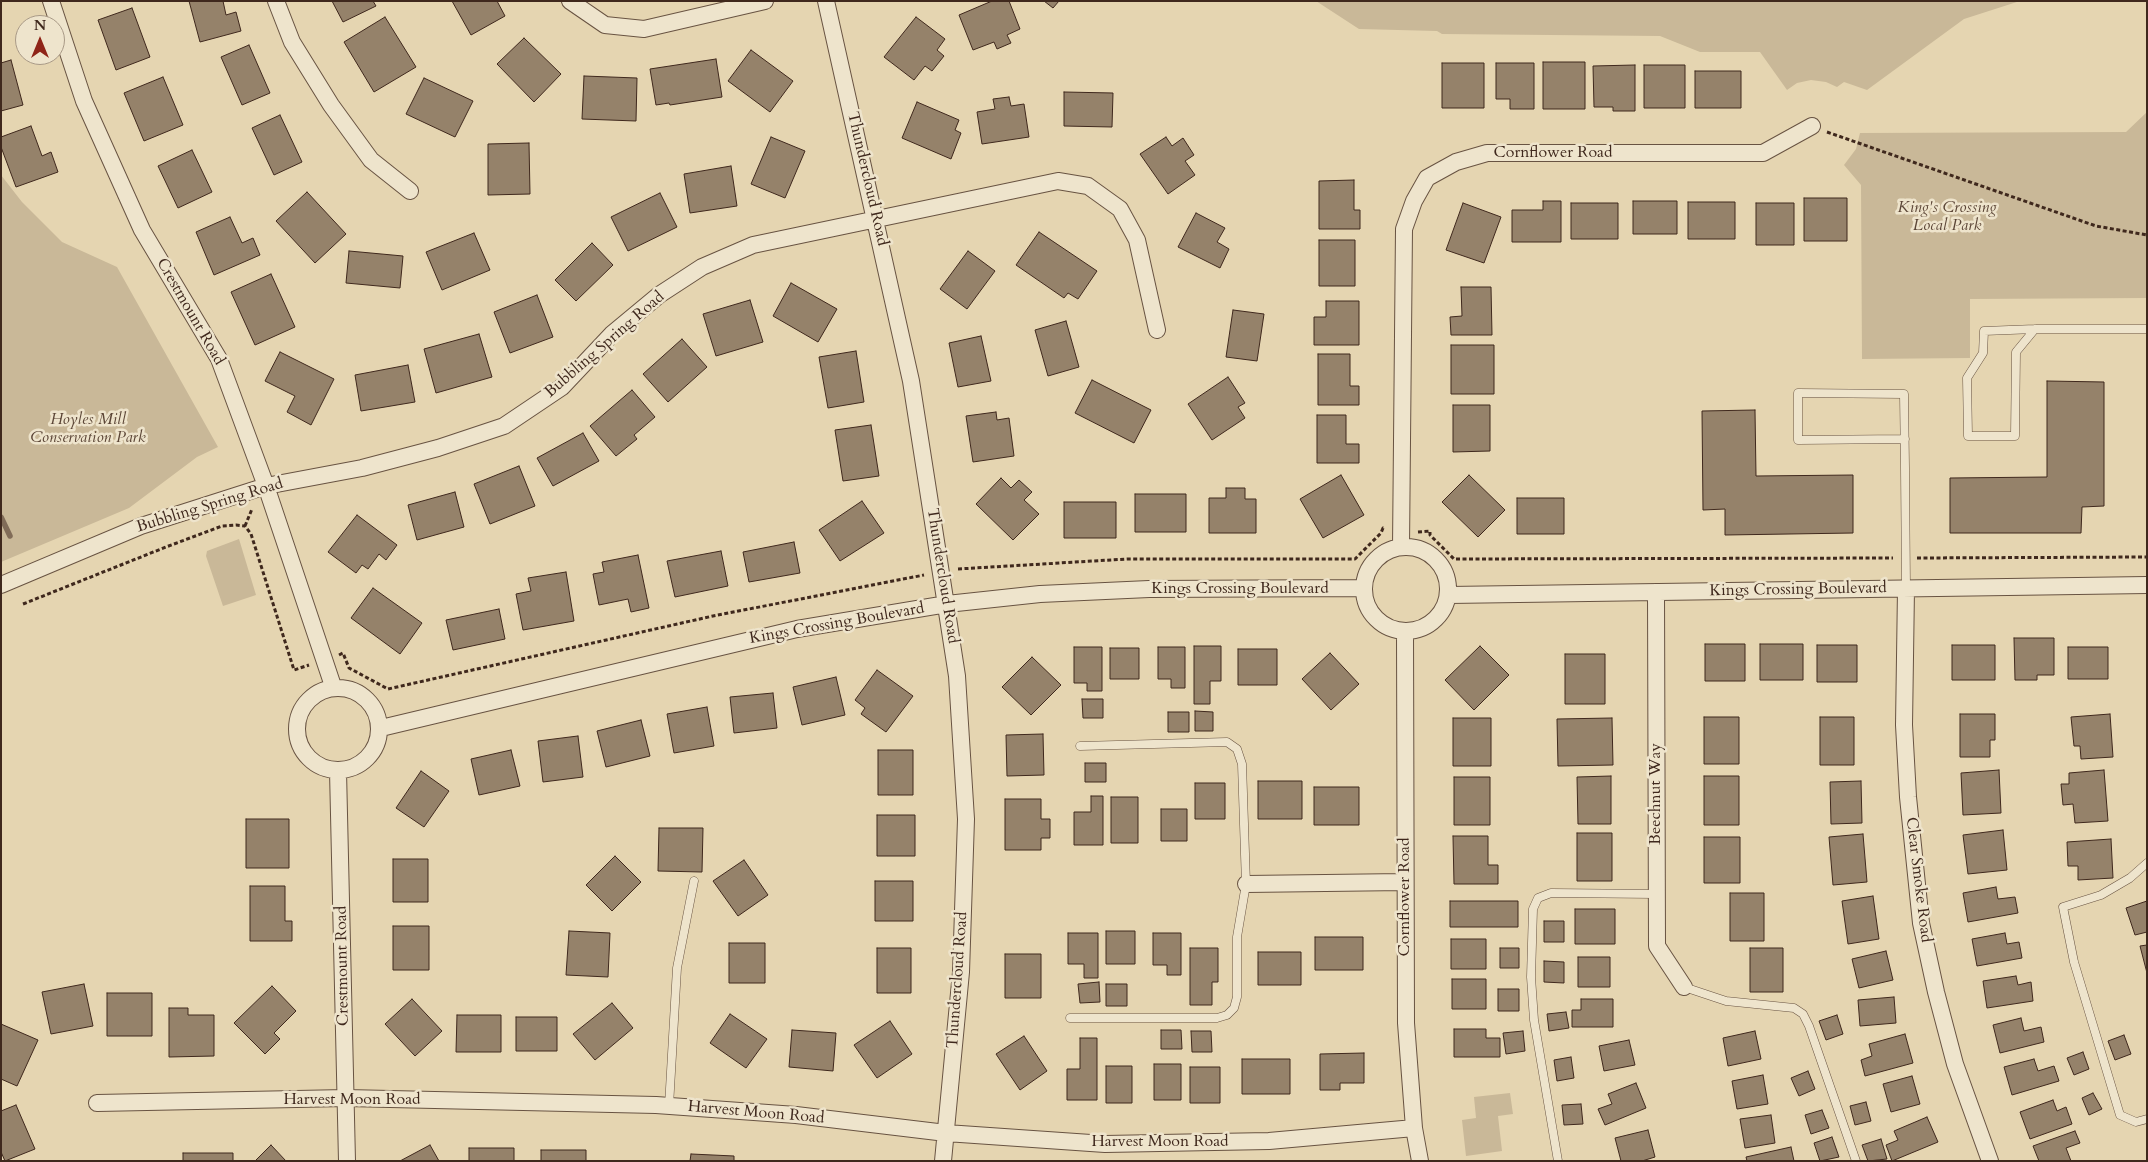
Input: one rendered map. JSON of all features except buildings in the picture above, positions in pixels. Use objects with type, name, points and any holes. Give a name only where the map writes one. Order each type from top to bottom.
[{"type":"street","name":"Crestmount Road","points":[[51,1],[84,101],[142,230],[219,359],[266,486],[333,686]]},
{"type":"street","points":[[276,1],[292,42],[331,105],[371,160],[410,191]]},
{"type":"street","points":[[570,1],[605,25],[644,29],[765,1]]},
{"type":"street","name":"Thundercloud Road","points":[[826,1],[911,381],[957,676],[966,819],[961,972],[943,1161]]},
{"type":"street","name":"Cornflower Road","points":[[1401,547],[1404,229],[1414,201],[1427,178],[1456,162],[1487,153],[1763,153],[1812,126]]},
{"type":"street","name":"Bubbling Spring Road","points":[[1,585],[141,526],[266,486],[362,468],[438,448],[504,426],[562,387],[612,334],[659,295],[702,267],[753,245],[1058,181],[1088,186],[1120,209],[1137,240],[1157,330]]},
{"type":"street","points":[[1401,547],[1420,549],[1436,559],[1447,576],[1449,595],[1434,622],[1405,632],[1384,626],[1368,610],[1363,588],[1374,560],[1401,547]]},
{"type":"street","name":"Kings Crossing Boulevard","points":[[1449,595],[2147,585]]},
{"type":"street","name":"Kings Crossing Boulevard","points":[[380,728],[797,629],[947,604],[1040,594],[1149,589],[1363,588]]},
{"type":"street","name":"Clear Smoke Road","points":[[1906,589],[1904,725],[1908,797],[1922,923],[1936,992],[1955,1064],[1990,1161]]},
{"type":"street","name":"Beechnut Way","points":[[1656,592],[1657,946],[1684,987]]},
{"type":"street","name":"Cornflower Road","points":[[1405,632],[1404,882],[1406,1023],[1414,1128],[1420,1161]]},
{"type":"street","points":[[333,686],[356,690],[374,706],[380,728],[375,750],[359,765],[338,771],[314,764],[298,744],[296,718],[310,697],[333,686]]},
{"type":"street","name":"Crestmount Road","points":[[338,771],[347,1161]]},
{"type":"street","points":[[1246,884],[1404,882]]},
{"type":"street","name":"Harvest Moon Road","points":[[97,1103],[346,1098],[669,1106],[796,1115],[946,1133],[1105,1144],[1268,1141],[1414,1128]]},
{"type":"lane","points":[[2035,329],[2016,352],[2015,436],[1968,436],[1967,378],[1982,353],[1984,331],[2035,329],[2147,329]]},
{"type":"lane","points":[[1905,439],[1798,440],[1798,393],[1904,394],[1905,439],[1906,589]]},
{"type":"lane","points":[[1070,1018],[1217,1018],[1227,1015],[1234,1008],[1237,997],[1237,937],[1246,884],[1242,764],[1237,750],[1227,742],[1080,746]]},
{"type":"lane","points":[[2147,864],[2130,878],[2101,895],[2063,907],[2074,962],[2120,1115],[2136,1122],[2147,1119]]},
{"type":"lane","points":[[669,1106],[678,968],[694,881]]},
{"type":"lane","points":[[1558,1161],[1534,1020],[1531,977],[1533,910],[1538,898],[1551,893],[1656,894]]},
{"type":"lane","points":[[1684,987],[1726,1001],[1794,1008],[1803,1014],[1809,1026],[1856,1161]]},
{"type":"path","points":[[1812,126],[2096,226],[2147,235]]},
{"type":"path","points":[[245,526],[252,506]]},
{"type":"green space","points":[[1316,1],[2020,1],[1964,19],[1867,90],[1844,82],[1837,87],[1826,82],[1811,80],[1797,83],[1787,90],[1760,52],[1700,52],[1660,36],[1442,34],[1437,31],[1359,29]]},
{"type":"green space","name":"King's Crossing Local Park","points":[[2147,112],[2146,298],[1970,299],[1970,358],[1862,359],[1861,185],[1844,165],[1856,149],[1860,133],[2126,132]]},
{"type":"green space","name":"Hoyles Mill Conservation Park","points":[[1,175],[22,202],[62,242],[117,267],[218,447],[197,457],[129,508],[1,562]]},
{"type":"green space","points":[[239,539],[256,595],[223,606],[206,556],[207,551]]},
{"type":"green space","points":[[1510,1093],[1513,1114],[1498,1116],[1502,1151],[1466,1156],[1462,1120],[1476,1118],[1474,1097]]},
{"type":"waterway","points":[[1,517],[10,536]]}]
